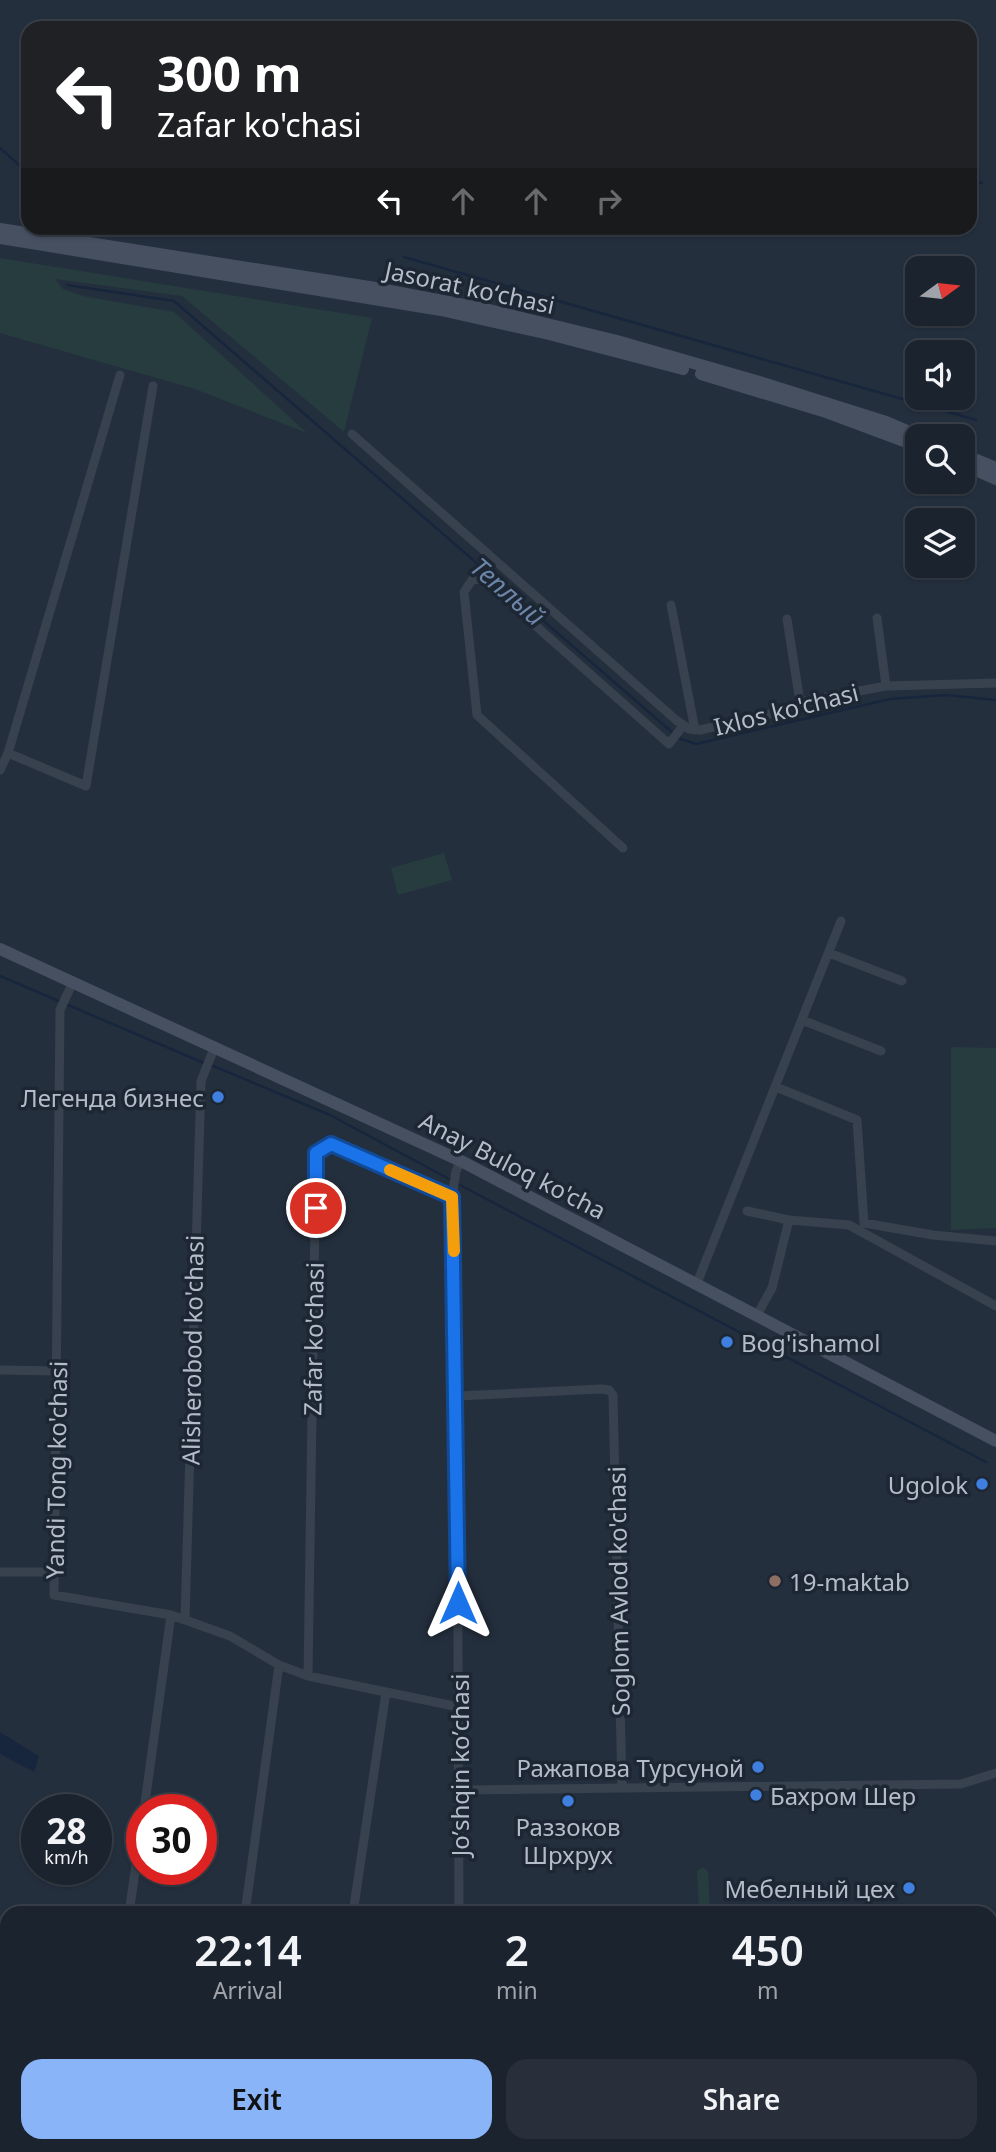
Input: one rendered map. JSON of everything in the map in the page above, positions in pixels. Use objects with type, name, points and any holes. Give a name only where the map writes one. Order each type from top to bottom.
[{"type":"main road","name":"Jasorat koʻchasi","points":[[0,229],[21,232]]},
{"type":"main road","name":"Jasorat koʻchasi","points":[[38,235],[369,287],[485,309],[617,341],[756,381],[905,431]]},
{"type":"main road","name":"Jasorat koʻchasi","points":[[0,238],[345,293],[550,334],[789,400],[905,442]]},
{"type":"main road","points":[[975,459],[996,468]]},
{"type":"main road","points":[[975,470],[996,479]]},
{"type":"main road","name":"Anay Buloq ko'cha","points":[[0,949],[70,986],[459,1166],[697,1283],[996,1441]]},
{"type":"street","points":[[0,770],[8,753],[120,375]]},
{"type":"street","points":[[8,753],[86,786],[153,386]]},
{"type":"street","name":"Ixlos ko'chasi","points":[[352,434],[684,726],[695,730],[791,709],[800,702],[886,686],[996,683]]},
{"type":"street","points":[[623,848],[477,715],[464,592],[472,580],[483,579],[669,744],[684,726]]},
{"type":"street","points":[[671,605],[695,730]]},
{"type":"street","points":[[877,618],[886,686]]},
{"type":"street","points":[[787,619],[800,702]]},
{"type":"street","points":[[697,1283],[841,921]]},
{"type":"street","points":[[829,953],[902,981]]},
{"type":"street","name":"Yandi Tong ko'chasi","points":[[70,986],[60,1006],[54,1595],[171,1615],[230,1636],[279,1665],[308,1676],[459,1707]]},
{"type":"street","points":[[802,1020],[881,1051]]},
{"type":"street","name":"Alisherobod ko'chasi","points":[[185,1619],[201,1081],[213,1050]]},
{"type":"street","points":[[776,1087],[857,1120],[864,1223],[996,1241]]},
{"type":"street","name":"Zafar ko'chasi","points":[[308,1676],[316,1153],[331,1144],[452,1197]]},
{"type":"street","name":"Joʼshqin koʼchasi","points":[[458,1906],[460,1790],[457,1396],[452,1197],[459,1166]]},
{"type":"street","points":[[747,1211],[789,1220],[849,1225],[996,1306]]},
{"type":"street","points":[[757,1315],[772,1288],[789,1220]]},
{"type":"street","points":[[0,1370],[57,1371]]},
{"type":"street","name":"Soglom Avlod ko'chasi","points":[[457,1396],[601,1390],[608,1390],[613,1395],[622,1788]]},
{"type":"street","points":[[0,1572],[54,1572]]},
{"type":"street","points":[[146,1794],[171,1615]]},
{"type":"street","points":[[246,1906],[279,1665]]},
{"type":"street","points":[[354,1906],[386,1692]]},
{"type":"street","points":[[460,1790],[961,1784],[996,1773]]},
{"type":"street","points":[[131,1906],[134,1885]]},
{"type":"green space","points":[[0,258],[372,318],[344,432],[182,296],[55,279],[63,289],[83,296],[174,312],[307,433],[195,389],[0,333]]},
{"type":"green space","points":[[444,853],[452,880],[398,895],[391,868]]},
{"type":"green space","points":[[951,1047],[996,1048],[996,1228],[951,1230]]},
{"type":"green space","points":[[703,1867],[708,1871],[710,1906],[699,1906],[697,1871]]},
{"type":"water","points":[[0,1732],[39,1756],[34,1772],[0,1754]]},
{"type":"waterway","name":"Теплый","points":[[0,148],[21,167]]},
{"type":"waterway","points":[[977,182],[982,183]]},
{"type":"waterway","points":[[404,257],[976,420]]},
{"type":"waterway","name":"Теплый","points":[[67,285],[174,301],[673,733]]},
{"type":"waterway","name":"Теплый","points":[[678,738],[696,744],[890,699],[946,695],[996,700]]},
{"type":"waterway","points":[[0,976],[204,1063]]},
{"type":"waterway","points":[[211,1065],[330,1115],[451,1180]]},
{"type":"waterway","points":[[456,1183],[986,1462]]},
{"type":"slow traffic","points":[[390,1170],[452,1197],[454,1251]]},
{"type":"place","name":"Легенда бизнес","points":[[218,1097]]},
{"type":"place","name":"Bog'ishamol","points":[[727,1342]]},
{"type":"place","name":"Ugolok","points":[[982,1484]]},
{"type":"place","name":"19-maktab","points":[[775,1581]]},
{"type":"place","name":"Ражапова Турсуной","points":[[758,1767]]},
{"type":"place","name":"Бахром Шер","points":[[756,1795]]},
{"type":"place","name":"Раззоков Шрхрух","points":[[568,1801]]},
{"type":"place","name":"Мебелный цех","points":[[909,1888]]},
{"type":"route","points":[[316,1208],[316,1153],[331,1144],[452,1197],[458,1603]]}]
